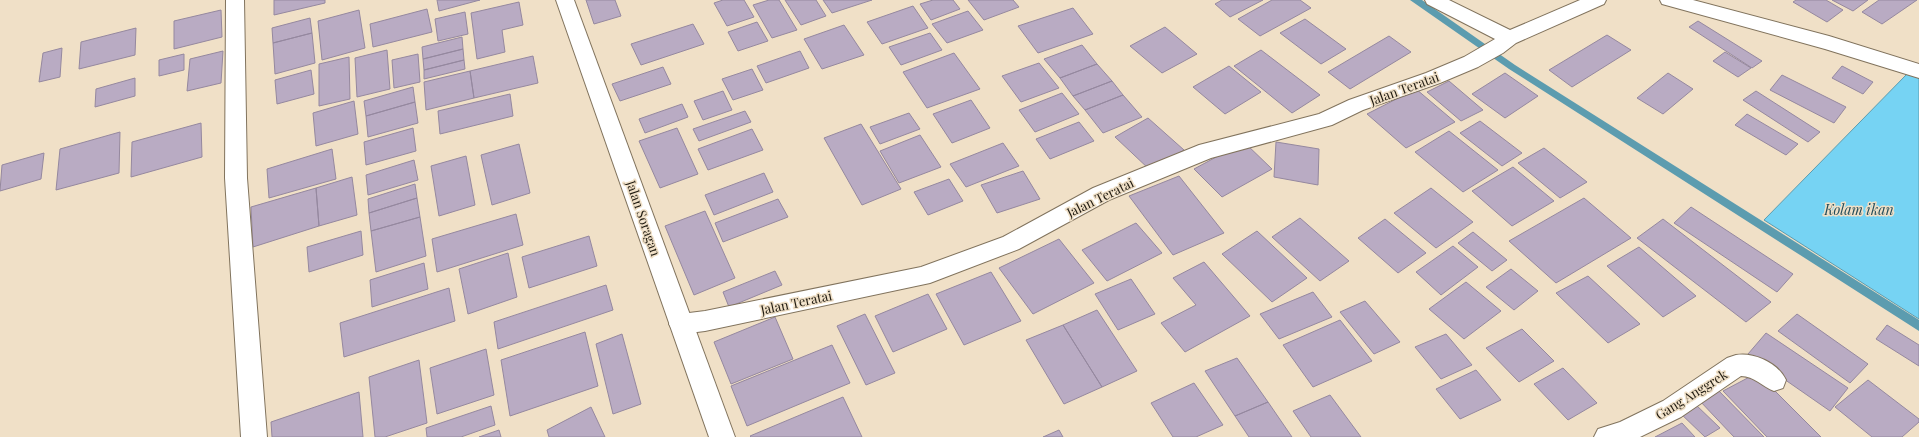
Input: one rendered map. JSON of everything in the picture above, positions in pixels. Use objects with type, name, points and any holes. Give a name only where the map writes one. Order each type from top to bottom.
[{"type":"street","points":[[235,0],[236,178],[254,437]]},
{"type":"street","name":"Jalan Soragan","points":[[565,0],[722,437]]},
{"type":"street","points":[[1434,0],[1503,43]]},
{"type":"street","name":"Jalan Teratai","points":[[681,324],[705,321],[922,276],[1011,243],[1101,194],[1206,151],[1324,120],[1356,105],[1433,78],[1471,62],[1503,43],[1598,0]]},
{"type":"street","points":[[1669,0],[1829,43],[1919,71]]},
{"type":"street","name":"Gang Anggrek","points":[[1607,437],[1624,432],[1672,409],[1736,366],[1754,366],[1774,380]]},
{"type":"water","name":"Kolam ikan","points":[[1907,74],[1919,78],[1919,319],[1764,220]]},
{"type":"building","points":[[274,0],[325,0],[325,3],[274,15]]},
{"type":"building","points":[[437,0],[480,0],[439,11]]},
{"type":"building","points":[[586,0],[615,0],[621,16],[594,24]]},
{"type":"building","points":[[723,0],[744,0],[754,17],[727,26],[714,3]]},
{"type":"building","points":[[769,0],[779,0],[797,30],[772,38],[753,5]]},
{"type":"building","points":[[785,0],[816,0],[826,16],[801,25]]},
{"type":"building","points":[[823,0],[872,0],[832,13]]},
{"type":"building","points":[[933,0],[953,0],[960,9],[931,20],[920,4]]},
{"type":"building","points":[[968,0],[1013,0],[1019,7],[984,20]]},
{"type":"building","points":[[1222,0],[1263,0],[1230,17],[1215,4]]},
{"type":"building","points":[[1272,0],[1300,0],[1311,8],[1260,36],[1238,19]]},
{"type":"building","points":[[1796,0],[1826,0],[1843,10],[1827,22],[1793,2]]},
{"type":"building","points":[[1832,0],[1868,0],[1853,11]]},
{"type":"building","points":[[1879,0],[1917,0],[1882,24],[1862,12]]},
{"type":"building","points":[[519,2],[523,25],[502,30],[505,52],[477,59],[471,13]]},
{"type":"building","points":[[913,6],[928,28],[882,44],[867,22]]},
{"type":"building","points":[[1073,8],[1093,34],[1038,53],[1018,26]]},
{"type":"building","points":[[427,9],[432,32],[373,47],[370,24]]},
{"type":"building","points":[[221,10],[222,37],[174,49],[174,21]]},
{"type":"building","points":[[359,10],[365,48],[322,60],[318,21]]},
{"type":"building","points":[[968,11],[983,30],[947,43],[932,24]]},
{"type":"building","points":[[465,12],[468,34],[438,41],[435,19]]},
{"type":"building","points":[[310,18],[312,33],[273,43],[272,28]]},
{"type":"building","points":[[1305,19],[1346,49],[1321,64],[1280,33]]},
{"type":"building","points":[[1698,21],[1762,61],[1752,68],[1689,27]]},
{"type":"building","points":[[757,22],[768,41],[738,51],[728,32]]},
{"type":"building","points":[[693,24],[704,44],[641,65],[631,44]]},
{"type":"building","points":[[844,25],[864,55],[822,69],[804,39]]},
{"type":"building","points":[[1165,27],[1197,54],[1162,73],[1130,46]]},
{"type":"building","points":[[136,28],[135,55],[79,69],[81,42]]},
{"type":"building","points":[[312,33],[315,63],[275,74],[273,43]]},
{"type":"building","points":[[930,33],[942,50],[901,65],[889,47]]},
{"type":"building","points":[[1607,35],[1631,50],[1572,87],[1549,70]]},
{"type":"building","points":[[1389,36],[1411,52],[1350,89],[1328,72]]},
{"type":"building","points":[[462,37],[463,49],[423,59],[422,47]]},
{"type":"building","points":[[1082,45],[1097,64],[1060,78],[1044,59]]},
{"type":"building","points":[[62,48],[60,77],[39,82],[43,53]]},
{"type":"building","points":[[463,49],[464,60],[424,70],[423,59]]},
{"type":"building","points":[[387,50],[390,89],[357,97],[355,58]]},
{"type":"building","points":[[1261,50],[1320,95],[1292,113],[1234,66]]},
{"type":"building","points":[[223,51],[221,83],[187,91],[190,59]]},
{"type":"building","points":[[800,51],[809,68],[766,83],[757,66]]},
{"type":"building","points":[[1725,52],[1751,68],[1738,77],[1713,61]]},
{"type":"building","points":[[954,53],[980,89],[927,108],[903,72]]},
{"type":"building","points":[[184,54],[184,70],[159,76],[159,60]]},
{"type":"building","points":[[418,54],[420,82],[394,88],[392,60]]},
{"type":"building","points":[[533,56],[538,83],[474,98],[470,71]]},
{"type":"building","points":[[349,57],[350,99],[319,106],[319,64]]},
{"type":"building","points":[[464,60],[465,69],[424,79],[424,70]]},
{"type":"building","points":[[1039,63],[1059,88],[1021,102],[1002,76]]},
{"type":"building","points":[[1097,64],[1112,81],[1073,96],[1060,78]]},
{"type":"building","points":[[1229,66],[1261,92],[1225,114],[1193,87]]},
{"type":"building","points":[[1842,66],[1873,82],[1863,94],[1832,78]]},
{"type":"building","points":[[663,67],[671,84],[620,101],[612,84]]},
{"type":"building","points":[[752,69],[763,90],[733,100],[722,79]]},
{"type":"building","points":[[311,70],[314,94],[277,104],[275,80]]},
{"type":"building","points":[[470,71],[474,98],[426,110],[424,82]]},
{"type":"building","points":[[1505,73],[1538,96],[1505,118],[1472,94]]},
{"type":"building","points":[[1668,73],[1693,89],[1663,114],[1637,98]]},
{"type":"building","points":[[1782,75],[1846,107],[1834,123],[1770,90]]},
{"type":"building","points":[[135,78],[135,96],[95,107],[96,89]]},
{"type":"building","points":[[1112,81],[1123,95],[1085,110],[1073,96]]},
{"type":"building","points":[[1449,81],[1483,110],[1461,121],[1427,92]]},
{"type":"building","points":[[413,87],[415,102],[366,116],[364,101]]},
{"type":"building","points":[[1416,89],[1455,122],[1406,148],[1367,114]]},
{"type":"building","points":[[723,91],[732,110],[703,120],[694,101]]},
{"type":"building","points":[[1756,91],[1820,132],[1808,142],[1743,100]]},
{"type":"building","points":[[1062,93],[1079,114],[1035,132],[1019,110]]},
{"type":"building","points":[[510,94],[513,116],[440,134],[438,111]]},
{"type":"building","points":[[1123,95],[1142,117],[1103,133],[1085,110]]},
{"type":"building","points":[[971,100],[990,128],[952,143],[933,114]]},
{"type":"building","points":[[354,101],[358,134],[316,146],[313,113]]},
{"type":"building","points":[[415,102],[418,123],[368,137],[366,116]]},
{"type":"building","points":[[682,104],[688,117],[645,133],[639,119]]},
{"type":"building","points":[[745,111],[751,122],[699,141],[693,129]]},
{"type":"building","points":[[909,113],[920,129],[880,144],[870,127]]},
{"type":"building","points":[[1747,114],[1798,144],[1786,155],[1735,125]]},
{"type":"building","points":[[1148,118],[1184,150],[1150,170],[1115,137]]},
{"type":"building","points":[[1480,121],[1522,153],[1502,166],[1460,133]]},
{"type":"building","points":[[1079,122],[1094,141],[1050,159],[1036,139]]},
{"type":"building","points":[[201,123],[202,157],[131,177],[132,142]]},
{"type":"building","points":[[861,124],[901,189],[862,205],[824,138]]},
{"type":"building","points":[[413,128],[416,151],[366,165],[364,142]]},
{"type":"building","points":[[677,128],[698,174],[660,188],[639,141]]},
{"type":"building","points":[[752,129],[763,150],[708,170],[698,149]]},
{"type":"building","points":[[1449,131],[1498,170],[1463,192],[1415,152]]},
{"type":"building","points":[[120,132],[119,173],[56,190],[60,149]]},
{"type":"building","points":[[920,135],[941,167],[899,183],[880,151]]},
{"type":"building","points":[[1244,142],[1272,169],[1222,197],[1194,169]]},
{"type":"building","points":[[1276,142],[1319,149],[1318,185],[1274,177]]},
{"type":"building","points":[[1003,143],[1019,166],[966,187],[950,164]]},
{"type":"building","points":[[519,144],[530,193],[492,205],[481,155]]},
{"type":"building","points":[[1544,148],[1587,182],[1560,198],[1518,163]]},
{"type":"building","points":[[332,149],[336,179],[269,198],[267,169]]},
{"type":"building","points":[[44,153],[41,179],[0,191],[2,165]]},
{"type":"building","points":[[466,156],[475,205],[439,216],[431,166]]},
{"type":"building","points":[[414,160],[418,180],[368,195],[366,175]]},
{"type":"building","points":[[1513,167],[1554,201],[1512,226],[1472,191]]},
{"type":"building","points":[[1023,171],[1040,199],[997,213],[981,185]]},
{"type":"building","points":[[764,173],[773,192],[714,215],[705,195]]},
{"type":"building","points":[[1179,176],[1224,233],[1173,255],[1129,196]]},
{"type":"building","points":[[352,177],[357,215],[319,226],[316,188]]},
{"type":"building","points":[[949,179],[963,201],[928,215],[914,192]]},
{"type":"building","points":[[415,184],[417,198],[369,213],[368,199]]},
{"type":"building","points":[[316,188],[319,226],[253,247],[251,207]]},
{"type":"building","points":[[1431,188],[1473,222],[1436,248],[1394,213]]},
{"type":"building","points":[[417,198],[420,217],[371,231],[369,213]]},
{"type":"building","points":[[1584,198],[1631,238],[1556,283],[1509,241]]},
{"type":"building","points":[[778,199],[788,217],[723,242],[715,223]]},
{"type":"building","points":[[1691,207],[1793,274],[1777,292],[1674,223]]},
{"type":"building","points":[[705,211],[735,278],[694,295],[665,226]]},
{"type":"building","points":[[516,214],[523,245],[437,272],[432,239]]},
{"type":"building","points":[[420,217],[426,256],[376,272],[371,231]]},
{"type":"building","points":[[1300,218],[1349,261],[1320,281],[1272,237]]},
{"type":"building","points":[[1385,219],[1426,253],[1398,273],[1358,238]]},
{"type":"building","points":[[1663,219],[1771,302],[1746,322],[1637,238]]},
{"type":"building","points":[[1136,223],[1162,253],[1107,281],[1082,250]]},
{"type":"building","points":[[361,231],[363,255],[309,272],[307,247]]},
{"type":"building","points":[[1257,231],[1307,278],[1272,302],[1222,254]]},
{"type":"building","points":[[1473,232],[1507,260],[1492,271],[1458,243]]},
{"type":"building","points":[[589,236],[597,266],[529,288],[522,257]]},
{"type":"building","points":[[1059,239],[1094,283],[1033,314],[999,268]]},
{"type":"building","points":[[1453,246],[1478,267],[1441,295],[1416,272]]},
{"type":"building","points":[[1639,247],[1696,296],[1663,317],[1607,266]]},
{"type":"building","points":[[508,253],[517,297],[468,314],[459,269]]},
{"type":"building","points":[[1204,262],[1250,316],[1185,352],[1161,323],[1196,305],[1173,278]]},
{"type":"building","points":[[424,263],[428,289],[372,307],[370,280]]},
{"type":"building","points":[[1511,269],[1538,291],[1514,310],[1486,287]]},
{"type":"building","points":[[775,271],[782,285],[729,307],[723,292]]},
{"type":"building","points":[[991,272],[1021,321],[964,345],[936,294]]},
{"type":"building","points":[[1588,276],[1640,324],[1608,343],[1556,293]]},
{"type":"building","points":[[1131,279],[1155,314],[1118,330],[1095,294]]},
{"type":"building","points":[[1466,282],[1501,311],[1464,339],[1429,309]]},
{"type":"building","points":[[606,285],[613,310],[498,349],[494,322]]},
{"type":"building","points":[[449,288],[455,321],[344,357],[340,323]]},
{"type":"building","points":[[1313,292],[1332,317],[1279,339],[1260,314]]},
{"type":"building","points":[[928,294],[947,329],[893,352],[875,316]]},
{"type":"building","points":[[1365,301],[1400,342],[1374,354],[1340,312]]},
{"type":"building","points":[[1097,310],[1137,371],[1102,387],[1063,325]]},
{"type":"building","points":[[865,314],[895,373],[866,385],[837,326]]},
{"type":"building","points":[[1797,314],[1868,364],[1850,383],[1778,331]]},
{"type":"building","points":[[775,317],[793,359],[731,384],[714,342]]},
{"type":"building","points":[[1340,320],[1372,361],[1313,387],[1283,345]]},
{"type":"building","points":[[1063,325],[1102,387],[1064,404],[1026,340]]},
{"type":"building","points":[[1887,325],[1919,345],[1919,366],[1876,339]]},
{"type":"building","points":[[1522,329],[1554,361],[1519,382],[1486,348]]},
{"type":"building","points":[[585,332],[598,386],[510,416],[501,360]]},
{"type":"building","points":[[1766,333],[1848,388],[1830,411],[1748,354]]},
{"type":"building","points":[[622,334],[641,404],[613,414],[596,344]]},
{"type":"building","points":[[1446,334],[1472,365],[1441,379],[1415,347]]},
{"type":"building","points":[[832,345],[850,383],[747,426],[731,386]]},
{"type":"building","points":[[486,349],[494,395],[437,414],[430,368]]},
{"type":"building","points":[[1237,358],[1268,402],[1235,416],[1205,371]]},
{"type":"building","points":[[419,360],[427,423],[385,437],[375,437],[369,377]]},
{"type":"building","points":[[1563,368],[1597,403],[1568,420],[1534,384]]},
{"type":"building","points":[[1476,370],[1501,400],[1460,419],[1436,389]]},
{"type":"building","points":[[1757,373],[1821,437],[1767,437],[1723,391]]},
{"type":"building","points":[[1868,380],[1919,419],[1919,422],[1902,437],[1872,437],[1835,407]]},
{"type":"building","points":[[1194,383],[1223,425],[1196,437],[1173,437],[1151,403]]},
{"type":"building","points":[[1718,390],[1764,437],[1734,437],[1699,400]]},
{"type":"building","points":[[359,392],[363,437],[272,437],[271,422]]},
{"type":"building","points":[[1330,395],[1361,437],[1311,437],[1293,411]]},
{"type":"building","points":[[843,397],[862,437],[750,436]]},
{"type":"building","points":[[1268,402],[1292,437],[1249,437],[1235,416]]},
{"type":"building","points":[[1695,404],[1720,428],[1705,437],[1679,412]]},
{"type":"building","points":[[491,406],[495,425],[461,437],[427,437],[426,428]]},
{"type":"building","points":[[591,407],[605,437],[549,437],[547,430]]},
{"type":"building","points":[[1682,423],[1695,437],[1655,437]]},
{"type":"building","points":[[499,430],[501,437],[479,437]]},
{"type":"building","points":[[1059,430],[1063,437],[1043,437]]},
{"type":"waterway","points":[[1415,0],[1512,67],[1919,326]]}]
